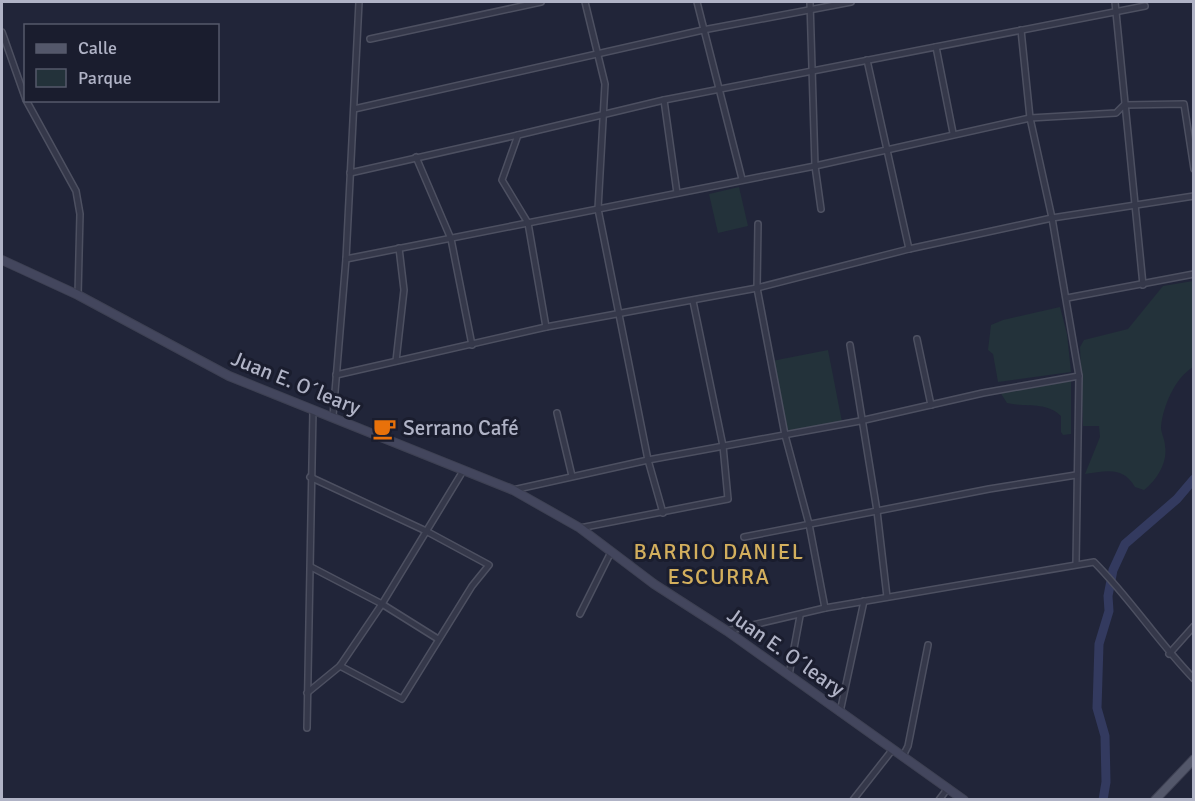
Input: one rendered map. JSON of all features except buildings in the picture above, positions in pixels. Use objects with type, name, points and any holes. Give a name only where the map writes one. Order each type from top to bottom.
[{"type":"main road","points":[[1155,800],[1194,759]]},
{"type":"street","points":[[333,416],[346,259],[359,2]]},
{"type":"street","points":[[370,39],[541,2]]},
{"type":"street","points":[[585,2],[605,84],[598,209],[621,313],[648,460],[663,513]]},
{"type":"street","points":[[697,2],[717,90],[741,179]]},
{"type":"street","points":[[810,2],[815,166],[821,210]]},
{"type":"street","points":[[354,109],[703,30],[851,2]]},
{"type":"street","points":[[1115,2],[1124,105],[1137,204],[1143,285]]},
{"type":"street","points":[[350,173],[664,100],[1145,6]]},
{"type":"street","points":[[1021,30],[1030,118],[1052,218],[1079,376],[1076,564]]},
{"type":"street","points":[[2,32],[24,94]]},
{"type":"street","points":[[936,47],[953,133]]},
{"type":"street","points":[[867,60],[909,249]]},
{"type":"street","points":[[664,100],[677,193]]},
{"type":"street","points":[[27,102],[76,191],[80,214],[78,295]]},
{"type":"street","points":[[346,259],[815,166],[953,133],[1030,118],[1116,112],[1124,105],[1184,104],[1194,169]]},
{"type":"street","points":[[518,135],[502,172],[502,180],[528,223],[546,327]]},
{"type":"street","points":[[416,157],[451,239],[472,345]]},
{"type":"street","points":[[336,375],[546,327],[757,288],[909,249],[1052,218],[1194,196]]},
{"type":"street","points":[[758,224],[757,288],[785,435],[809,524],[825,608]]},
{"type":"street","points":[[396,361],[404,290],[399,248]]},
{"type":"street","name":"Juan E. O´leary","points":[[2,260],[78,295],[229,376],[513,490],[580,528],[964,800]]},
{"type":"street","points":[[1066,298],[1194,274]]},
{"type":"street","points":[[580,528],[728,499],[723,446],[693,301]]},
{"type":"street","points":[[917,339],[931,405]]},
{"type":"street","points":[[850,345],[860,421],[877,511],[887,597]]},
{"type":"street","points":[[513,490],[648,460],[860,421],[1079,376]]},
{"type":"street","points":[[307,728],[313,410]]},
{"type":"street","points":[[557,413],[572,476]]},
{"type":"street","points":[[307,693],[340,666],[382,604],[463,471]]},
{"type":"street","points":[[744,537],[1076,475]]},
{"type":"street","points":[[310,477],[426,531],[489,565],[438,639],[402,699],[340,666]]},
{"type":"street","points":[[580,615],[611,552]]},
{"type":"street","points":[[727,631],[800,616],[825,608],[1094,562],[1169,654],[1194,679]]},
{"type":"street","points":[[311,567],[382,604],[438,639]]},
{"type":"street","points":[[840,712],[864,601]]},
{"type":"street","points":[[789,675],[800,616]]},
{"type":"street","points":[[1169,654],[1194,626]]},
{"type":"street","points":[[903,756],[908,746],[928,645]]},
{"type":"street","points":[[853,800],[893,749]]},
{"type":"street","points":[[939,800],[948,788]]},
{"type":"green space","points":[[739,187],[748,226],[718,233],[709,194]]},
{"type":"green space","points":[[1193,281],[1193,367],[1175,385],[1164,410],[1161,427],[1165,458],[1160,470],[1144,490],[1135,487],[1130,480],[1119,473],[1107,471],[1085,474],[1100,437],[1099,426],[1083,426],[1080,347],[1084,340],[1128,329],[1163,286]]},
{"type":"green space","points":[[1060,307],[1067,334],[1071,372],[998,382],[993,354],[988,350],[991,325],[1003,320]]},
{"type":"green space","points":[[828,350],[842,422],[786,433],[772,361]]},
{"type":"green space","points":[[1071,381],[1071,434],[1063,435],[1061,416],[1055,411],[1049,408],[1007,403],[1000,392]]},
{"type":"waterway","points":[[1103,800],[1106,782],[1105,736],[1097,708],[1099,644],[1109,611],[1108,596],[1113,570],[1125,544],[1177,499],[1194,479]]},
{"type":"place","name":"Serrano Café","points":[[385,428]]},
{"type":"district","name":"BARRIO DANIEL ESCURRA","points":[[719,564]]}]
